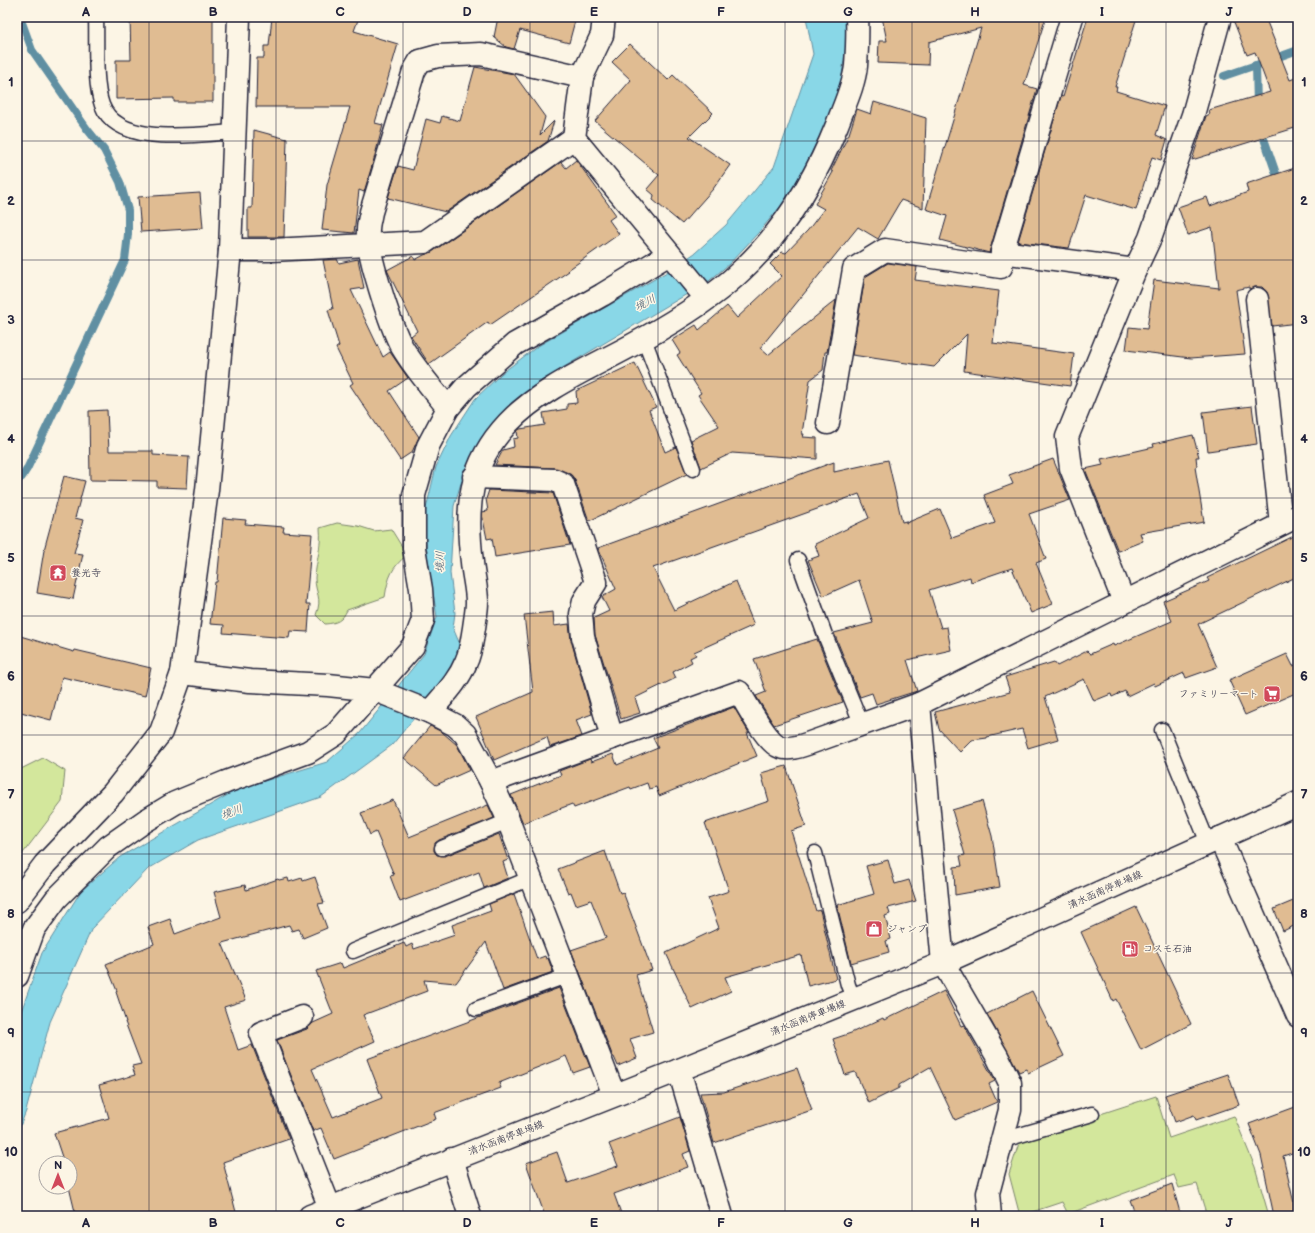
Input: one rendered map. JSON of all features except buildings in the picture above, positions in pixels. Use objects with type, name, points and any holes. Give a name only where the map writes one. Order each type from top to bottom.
[{"type":"street","points":[[17,900],[44,864],[113,793],[161,732],[182,673],[207,490],[230,250],[238,17]]},
{"type":"street","points":[[604,17],[602,35],[582,77],[574,138],[706,298]]},
{"type":"street","points":[[430,712],[456,682],[467,662],[472,642],[477,602],[468,529],[469,504],[474,477],[490,446],[509,422],[566,380],[644,339],[706,298],[740,272],[765,246],[796,207],[822,161],[844,108],[856,68],[857,17]]},
{"type":"street","points":[[828,424],[854,268],[885,250],[1002,267],[1002,252],[1072,17]]},
{"type":"street","points":[[1124,602],[1071,468],[1067,437],[1135,270],[1150,238],[1193,115],[1220,17]]},
{"type":"street","points":[[448,408],[415,366],[402,345],[391,320],[369,246],[368,230],[372,212],[414,71],[420,61],[438,56],[481,54],[582,77]]},
{"type":"street","points":[[230,250],[272,250],[425,242],[574,138]]},
{"type":"street","points":[[1002,252],[1135,270]]},
{"type":"street","points":[[17,976],[34,929],[56,899],[108,847],[145,821],[175,803],[226,782],[308,752],[336,734],[413,646],[423,620],[421,590],[414,548],[414,495],[428,446],[448,408],[466,387],[515,344],[602,295],[669,254]]},
{"type":"street","points":[[491,782],[740,692],[767,735],[778,746],[790,748],[807,744],[862,726],[920,704],[1289,520],[1257,299]]},
{"type":"street","points":[[474,477],[554,480],[564,484],[596,582],[584,600],[581,614],[583,637],[612,738]]},
{"type":"street","points":[[182,673],[250,681],[328,685],[375,690],[430,712],[455,726],[465,734],[491,782],[508,821],[569,975],[614,1096]]},
{"type":"street","points":[[920,704],[943,963],[997,1056],[1010,1083],[1010,1110],[988,1193],[990,1216]]},
{"type":"street","name":"清水函南停車場線","points":[[310,1216],[614,1096],[943,963],[1298,803]]},
{"type":"street","points":[[1214,840],[1296,1004]]},
{"type":"street","points":[[302,1017],[261,1033],[330,1208]]},
{"type":"street","points":[[679,1070],[722,1216]]},
{"type":"street","points":[[452,1160],[470,1216]]},
{"type":"lane","points":[[96,17],[98,90],[102,106],[111,119],[127,130],[161,136],[235,132]]},
{"type":"lane","points":[[644,339],[693,469]]},
{"type":"lane","points":[[798,560],[825,634],[862,726]]},
{"type":"lane","points":[[1162,730],[1214,840]]},
{"type":"lane","points":[[442,848],[508,821]]},
{"type":"lane","points":[[815,853],[848,985],[854,1000]]},
{"type":"lane","points":[[353,951],[531,878]]},
{"type":"lane","points":[[476,1009],[569,975]]},
{"type":"lane","points":[[1003,1140],[1092,1114]]},
{"type":"green space","points":[[337,523],[358,526],[374,531],[391,529],[407,555],[394,568],[385,597],[347,610],[339,621],[325,624],[316,615],[319,600],[315,578],[320,541],[320,528]]},
{"type":"green space","points":[[43,758],[65,771],[62,802],[17,861],[17,771]]},
{"type":"green space","points":[[1156,1096],[1169,1138],[1234,1116],[1255,1167],[1269,1216],[1207,1216],[1197,1184],[1179,1188],[1174,1175],[1068,1214],[1062,1202],[1020,1216],[1009,1174],[1020,1140]]},
{"type":"water","name":"境川","points":[[806,17],[848,17],[849,22],[839,97],[798,180],[786,200],[729,264],[709,281],[564,367],[527,391],[487,431],[461,483],[454,506],[450,573],[455,613],[453,628],[461,647],[457,658],[433,695],[392,745],[321,797],[198,840],[148,869],[92,928],[50,1022],[26,1111],[17,1134],[17,1023],[42,953],[81,891],[120,857],[238,789],[327,762],[360,733],[424,654],[437,617],[427,555],[424,517],[436,467],[451,436],[475,399],[502,373],[538,346],[667,272],[695,253],[726,225],[774,167],[813,54]]},
{"type":"waterway","points":[[17,480],[22,477],[27,469],[125,260],[128,234],[128,210],[120,182],[104,150],[87,129],[32,50],[20,17]]},
{"type":"waterway","points":[[1270,60],[1298,50]]},
{"type":"waterway","points":[[1224,76],[1259,64]]},
{"type":"waterway","points":[[1256,65],[1257,106]]},
{"type":"waterway","points":[[1260,127],[1280,185]]},
{"type":"place","name":"養光寺","points":[[58,573]]},
{"type":"place","name":"ファミリーマート","points":[[1272,694]]},
{"type":"place","name":"ジャンプ","points":[[874,929]]},
{"type":"place","name":"コスモ石油","points":[[1130,949]]}]
